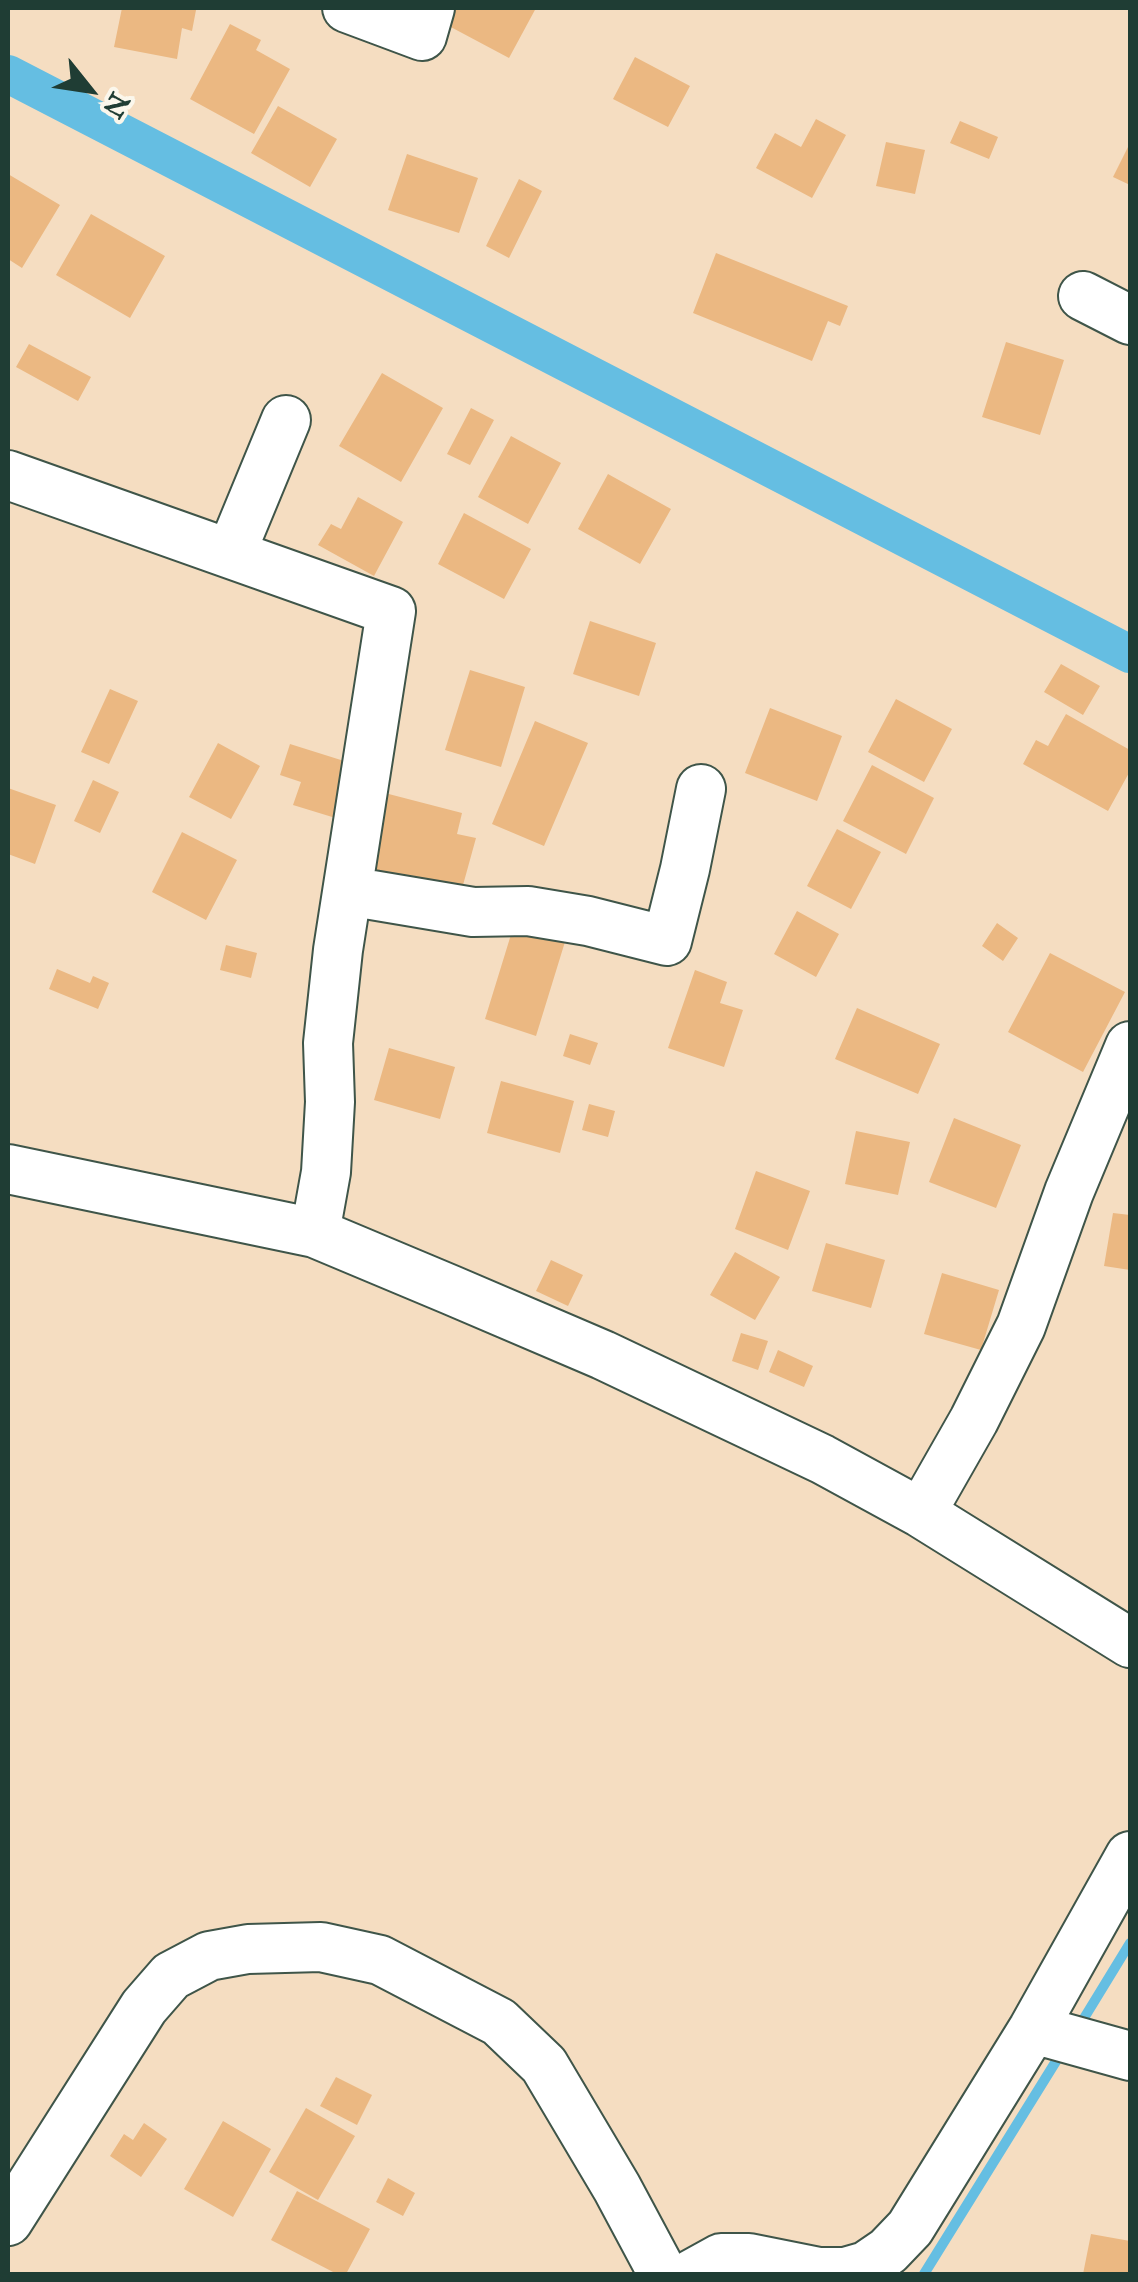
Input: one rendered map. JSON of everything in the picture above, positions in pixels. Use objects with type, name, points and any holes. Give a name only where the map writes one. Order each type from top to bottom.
[{"type":"street","points":[[347,8],[422,36],[430,8]]},
{"type":"street","points":[[1083,296],[1130,320]]},
{"type":"street","points":[[230,552],[286,420]]},
{"type":"street","points":[[8,476],[391,611],[338,950],[328,1043],[326,1172],[315,1233]]},
{"type":"street","points":[[348,892],[474,912],[528,911],[588,921],[667,942],[702,789]]},
{"type":"street","points":[[920,1513],[974,1420],[1021,1326],[1068,1192],[1129,1055]]},
{"type":"street","points":[[8,1170],[315,1233],[603,1354],[822,1459],[920,1513],[1130,1643]]},
{"type":"street","points":[[692,2274],[721,2258],[749,2258],[820,2273],[845,2272],[866,2266],[888,2251],[1081,2042],[1130,1856]]},
{"type":"street","points":[[8,2221],[144,2006],[171,1976],[209,1956],[248,1949],[321,1947],[380,1960],[499,2022],[544,2065],[617,2188],[662,2274]]},
{"type":"building","points":[[122,8],[196,10],[192,31],[182,28],[177,59],[114,47]]},
{"type":"building","points":[[456,8],[536,8],[509,58],[447,25]]},
{"type":"building","points":[[230,24],[261,40],[256,50],[290,69],[254,134],[190,99]]},
{"type":"building","points":[[635,57],[690,86],[668,127],[613,99]]},
{"type":"building","points":[[278,106],[337,139],[310,187],[251,153]]},
{"type":"building","points":[[816,119],[846,135],[812,198],[756,168],[775,133],[801,147]]},
{"type":"building","points":[[960,121],[998,137],[989,159],[950,143]]},
{"type":"building","points":[[886,142],[925,150],[915,194],[876,186]]},
{"type":"building","points":[[1130,143],[1130,185],[1113,177]]},
{"type":"building","points":[[407,154],[478,178],[459,233],[388,210]]},
{"type":"building","points":[[8,174],[60,205],[22,268],[8,259]]},
{"type":"building","points":[[519,179],[542,191],[509,258],[486,246]]},
{"type":"building","points":[[91,214],[165,256],[130,318],[56,275]]},
{"type":"building","points":[[716,253],[848,306],[840,326],[828,321],[812,361],[693,313]]},
{"type":"building","points":[[1006,342],[1064,360],[1040,435],[982,417]]},
{"type":"building","points":[[29,344],[91,377],[78,401],[16,367]]},
{"type":"building","points":[[382,373],[443,408],[401,482],[339,446]]},
{"type":"building","points":[[471,408],[494,420],[470,465],[447,454]]},
{"type":"building","points":[[511,436],[561,463],[528,524],[478,497]]},
{"type":"building","points":[[608,474],[671,509],[640,564],[578,529]]},
{"type":"building","points":[[358,497],[403,522],[374,576],[318,545],[331,524],[341,529]]},
{"type":"building","points":[[464,513],[531,549],[504,599],[438,564]]},
{"type":"building","points":[[590,621],[656,643],[639,696],[573,674]]},
{"type":"building","points":[[1061,664],[1100,686],[1083,715],[1044,692]]},
{"type":"building","points":[[470,670],[525,687],[501,767],[445,750]]},
{"type":"building","points":[[110,689],[138,701],[109,764],[81,752]]},
{"type":"building","points":[[896,699],[952,729],[924,782],[868,752]]},
{"type":"building","points":[[770,708],[842,736],[817,801],[745,773]]},
{"type":"building","points":[[1066,714],[1130,750],[1130,771],[1108,811],[1023,764],[1036,740],[1048,746]]},
{"type":"building","points":[[535,721],[588,743],[544,846],[492,824]]},
{"type":"building","points":[[218,743],[260,766],[231,819],[189,797]]},
{"type":"building","points":[[290,744],[360,766],[342,820],[293,805],[301,782],[280,775]]},
{"type":"building","points":[[872,765],[934,798],[906,854],[843,821]]},
{"type":"building","points":[[93,780],[119,792],[100,833],[74,821]]},
{"type":"building","points":[[8,788],[56,805],[35,864],[8,854]]},
{"type":"building","points":[[381,792],[462,813],[457,834],[476,838],[460,896],[361,869]]},
{"type":"building","points":[[837,829],[881,852],[851,909],[807,886]]},
{"type":"building","points":[[182,832],[237,860],[206,920],[152,892]]},
{"type":"building","points":[[797,911],[839,934],[816,977],[774,954]]},
{"type":"building","points":[[517,915],[568,932],[536,1036],[485,1019]]},
{"type":"building","points":[[997,923],[1018,938],[1003,961],[982,946]]},
{"type":"building","points":[[226,945],[257,953],[251,978],[220,970]]},
{"type":"building","points":[[1050,953],[1125,992],[1083,1072],[1008,1032]]},
{"type":"building","points":[[57,969],[90,983],[93,976],[109,983],[98,1009],[49,989]]},
{"type":"building","points":[[695,970],[727,982],[720,1003],[743,1010],[724,1067],[668,1048]]},
{"type":"building","points":[[857,1008],[940,1044],[918,1094],[835,1059]]},
{"type":"building","points":[[570,1034],[598,1043],[590,1065],[563,1056]]},
{"type":"building","points":[[389,1048],[455,1067],[440,1119],[374,1100]]},
{"type":"building","points":[[501,1081],[574,1101],[560,1153],[487,1133]]},
{"type":"building","points":[[589,1104],[615,1111],[608,1137],[582,1130]]},
{"type":"building","points":[[954,1118],[1021,1145],[996,1208],[929,1182]]},
{"type":"building","points":[[856,1131],[910,1142],[898,1195],[845,1184]]},
{"type":"building","points":[[756,1171],[810,1191],[788,1250],[735,1229]]},
{"type":"building","points":[[1113,1213],[1130,1215],[1130,1270],[1104,1266]]},
{"type":"building","points":[[826,1243],[885,1260],[871,1308],[812,1291]]},
{"type":"building","points":[[735,1252],[780,1277],[755,1320],[710,1295]]},
{"type":"building","points":[[551,1260],[583,1275],[568,1306],[536,1291]]},
{"type":"building","points":[[942,1273],[999,1290],[981,1350],[924,1334]]},
{"type":"building","points":[[741,1333],[768,1341],[758,1370],[732,1361]]},
{"type":"building","points":[[778,1350],[813,1366],[804,1387],[769,1372]]},
{"type":"building","points":[[336,2077],[372,2095],[357,2125],[320,2106]]},
{"type":"building","points":[[306,2108],[355,2136],[318,2200],[269,2172]]},
{"type":"building","points":[[223,2121],[271,2149],[233,2217],[184,2189]]},
{"type":"building","points":[[144,2123],[167,2139],[141,2177],[110,2156],[124,2134],[133,2140]]},
{"type":"building","points":[[388,2178],[415,2193],[403,2216],[376,2202]]},
{"type":"building","points":[[297,2191],[370,2229],[346,2274],[337,2274],[271,2240]]},
{"type":"building","points":[[1091,2234],[1130,2241],[1130,2274],[1083,2274]]},
{"type":"waterway","points":[[8,74],[1130,654]]},
{"type":"waterway","points":[[1078,2028],[1130,1943]]},
{"type":"waterway","points":[[924,2274],[1063,2050]]}]
